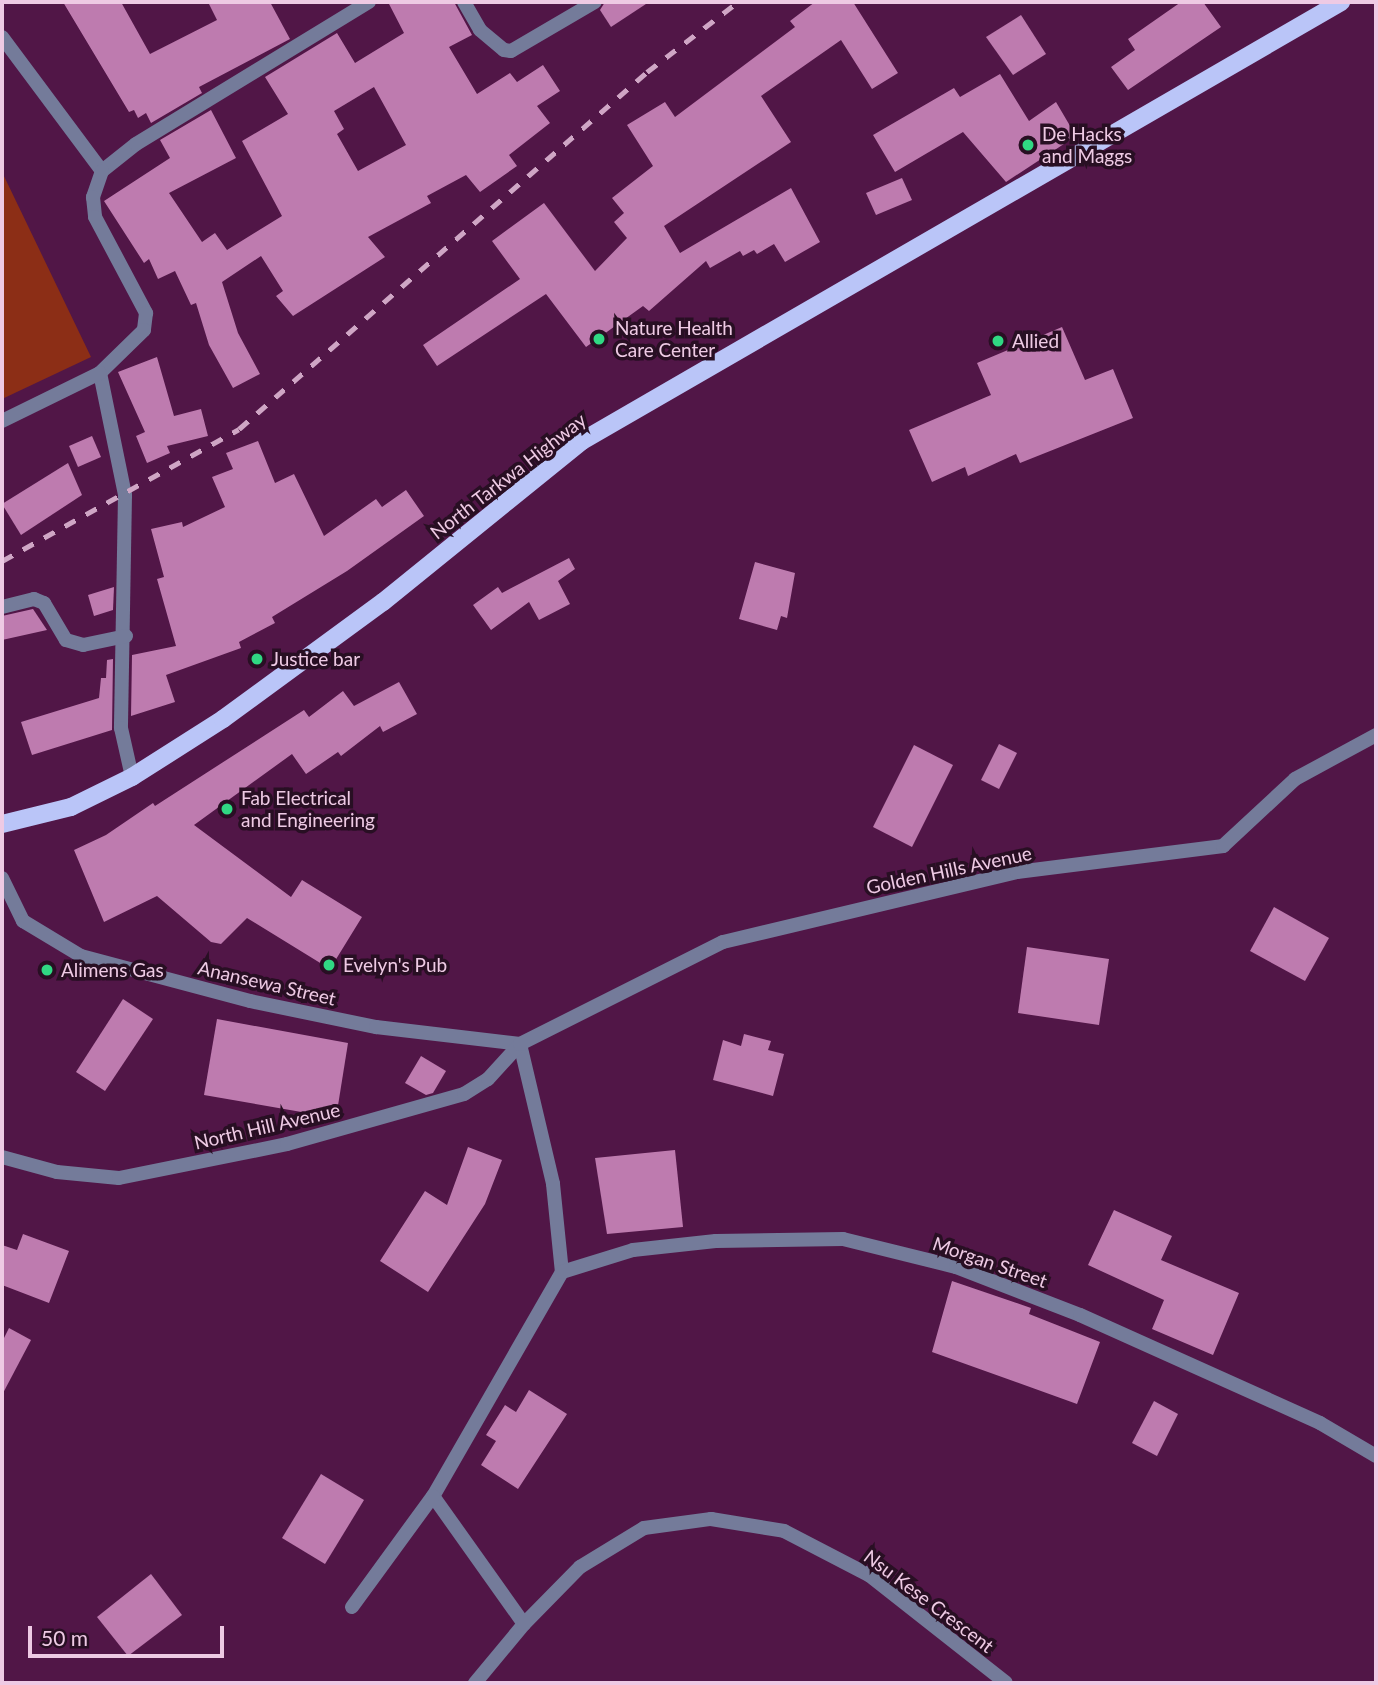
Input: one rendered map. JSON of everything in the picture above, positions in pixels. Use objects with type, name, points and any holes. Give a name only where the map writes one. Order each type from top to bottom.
[{"type":"main road","name":"North Tarkwa Highway","points":[[2,824],[71,807],[132,777],[223,719],[383,602],[582,441],[1341,2]]},
{"type":"street","points":[[464,2],[480,30],[511,51],[595,2]]},
{"type":"street","points":[[2,421],[100,373],[144,330],[146,313],[95,217],[93,197],[102,171],[360,4]]},
{"type":"street","points":[[2,37],[102,171]]},
{"type":"street","points":[[100,373],[125,495],[126,636],[121,728],[132,777]]},
{"type":"street","points":[[2,607],[34,599],[44,603],[66,640],[83,645],[126,636]]},
{"type":"street","name":"Golden Hills Avenue","points":[[520,1044],[723,942],[1017,872],[1223,846],[1295,779],[1376,735]]},
{"type":"street","name":"Anansewa Street","points":[[2,878],[23,921],[81,956],[250,1001],[376,1027],[520,1044]]},
{"type":"street","points":[[352,1607],[433,1496],[562,1272],[552,1184],[520,1044]]},
{"type":"street","name":"North Hill Avenue","points":[[2,1157],[57,1172],[119,1178],[287,1144],[464,1094],[488,1079],[520,1044]]},
{"type":"street","name":"Morgan Street","points":[[562,1272],[633,1250],[716,1241],[843,1239],[956,1268],[1080,1315],[1320,1423],[1376,1456]]},
{"type":"street","points":[[433,1496],[524,1624]]},
{"type":"street","name":"Nsu Kese Crescent","points":[[475,1683],[524,1624],[580,1567],[644,1528],[711,1520],[784,1531],[869,1576],[1006,1683]]},
{"type":"shaded area","points":[[2,172],[91,357],[2,399]]},
{"type":"building","points":[[63,2],[121,2],[150,54],[217,20],[208,2],[270,2],[290,39],[199,87],[202,93],[151,123],[146,113],[138,118],[134,110],[129,112]]},
{"type":"building","points":[[388,2],[454,2],[472,35],[449,47],[477,94],[510,73],[517,82],[543,65],[560,91],[537,106],[550,123],[509,155],[517,166],[480,192],[466,175],[427,196],[431,203],[368,237],[385,257],[293,316],[276,296],[283,291],[261,256],[222,282],[238,333],[260,374],[233,388],[209,345],[196,303],[191,305],[175,271],[158,279],[149,259],[144,263],[104,201],[170,158],[160,140],[211,110],[236,158],[169,193],[202,242],[215,233],[227,250],[282,216],[242,141],[288,114],[265,77],[337,33],[355,63],[404,33]],"holes":[[[374,87],[406,145],[358,171],[337,134],[344,129],[334,111]]]},
{"type":"building","points":[[605,2],[649,2],[611,27],[600,10]]},
{"type":"building","points":[[815,2],[853,2],[898,73],[872,89],[841,40],[761,96],[791,142],[664,226],[680,253],[791,188],[820,242],[785,262],[774,244],[757,254],[754,250],[743,256],[740,251],[710,268],[706,261],[649,311],[643,306],[586,347],[546,294],[437,366],[423,345],[520,279],[492,241],[544,203],[595,271],[627,238],[614,222],[624,213],[612,198],[653,166],[627,125],[665,102],[675,117],[795,27],[790,21]]},
{"type":"building","points":[[1181,2],[1203,2],[1221,27],[1128,90],[1111,67],[1135,50],[1128,39]]},
{"type":"building","points":[[1021,15],[1046,54],[1013,75],[986,37]]},
{"type":"building","points":[[1000,74],[1029,121],[1056,102],[1076,136],[1006,182],[963,132],[895,172],[873,135],[954,88],[960,97]]},
{"type":"building","points":[[902,178],[912,200],[876,215],[866,193]]},
{"type":"building","points":[[1062,327],[1085,380],[1113,369],[1133,418],[1020,463],[1016,454],[968,476],[965,467],[932,482],[909,430],[991,395],[977,363]]},
{"type":"building","points":[[157,357],[174,416],[201,409],[208,436],[167,446],[170,453],[147,463],[136,436],[145,432],[118,372]]},
{"type":"building","points":[[92,436],[101,457],[78,467],[69,446]]},
{"type":"building","points":[[258,441],[275,483],[294,474],[324,536],[376,499],[382,507],[406,490],[424,516],[347,571],[272,617],[275,623],[239,642],[241,648],[166,675],[175,702],[131,716],[132,655],[176,646],[157,579],[164,577],[151,529],[182,522],[183,527],[225,507],[212,477],[233,469],[226,453]]},
{"type":"building","points":[[68,463],[82,495],[21,535],[2,504]]},
{"type":"building","points":[[569,558],[575,569],[558,581],[570,604],[539,620],[529,602],[491,630],[473,605],[498,587],[502,593]]},
{"type":"building","points":[[755,562],[795,573],[787,618],[781,616],[777,630],[739,619]]},
{"type":"building","points":[[114,587],[113,610],[94,616],[88,595]]},
{"type":"building","points":[[33,609],[47,630],[2,640],[2,616]]},
{"type":"building","points":[[113,659],[112,730],[32,755],[21,722],[99,698],[101,678],[106,678],[107,660]]},
{"type":"building","points":[[399,682],[417,714],[383,732],[380,726],[341,756],[338,752],[306,774],[292,754],[194,825],[291,897],[302,880],[362,917],[330,969],[247,918],[221,944],[211,942],[157,896],[104,922],[74,850],[106,835],[153,803],[155,806],[304,710],[309,717],[343,691],[354,706]]},
{"type":"building","points":[[999,744],[1017,753],[999,789],[981,780]]},
{"type":"building","points":[[914,745],[953,765],[912,847],[873,827]]},
{"type":"building","points":[[1274,907],[1329,938],[1305,981],[1250,951]]},
{"type":"building","points":[[1027,947],[1109,959],[1099,1025],[1018,1013]]},
{"type":"building","points":[[123,999],[153,1019],[105,1091],[76,1072]]},
{"type":"building","points":[[217,1019],[348,1043],[336,1118],[204,1095]]},
{"type":"building","points":[[744,1034],[771,1041],[768,1050],[784,1054],[773,1096],[713,1080],[723,1040],[741,1046]]},
{"type":"building","points":[[421,1056],[446,1071],[433,1093],[426,1095],[405,1083]]},
{"type":"building","points":[[468,1147],[502,1160],[485,1204],[428,1292],[380,1261],[425,1191],[447,1205]]},
{"type":"building","points":[[675,1150],[683,1227],[607,1234],[595,1158]]},
{"type":"building","points":[[1114,1210],[1172,1236],[1161,1260],[1239,1293],[1213,1355],[1152,1329],[1164,1300],[1088,1265]]},
{"type":"building","points":[[23,1234],[69,1251],[49,1303],[2,1285],[2,1245],[17,1250]]},
{"type":"building","points":[[952,1281],[1031,1308],[1029,1314],[1100,1342],[1077,1404],[932,1352]]},
{"type":"building","points":[[9,1328],[31,1340],[2,1395],[2,1342]]},
{"type":"building","points":[[529,1390],[567,1414],[518,1489],[481,1465],[496,1441],[486,1435],[505,1405],[516,1412]]},
{"type":"building","points":[[1154,1401],[1178,1414],[1157,1456],[1132,1443]]},
{"type":"building","points":[[321,1474],[364,1500],[325,1564],[282,1538]]},
{"type":"building","points":[[151,1574],[182,1615],[128,1656],[97,1617]]},
{"type":"railway","points":[[2,561],[239,429],[647,72],[738,2]]},
{"type":"place","name":"De Hacks and Maggs","points":[[1028,145]]},
{"type":"place","name":"Nature Health Care Center","points":[[599,339]]},
{"type":"place","name":"Allied","points":[[998,341]]},
{"type":"place","name":"Justice bar","points":[[257,659]]},
{"type":"place","name":"Fab Electrical and Engineering","points":[[227,809]]},
{"type":"place","name":"Evelyn's Pub","points":[[329,965]]},
{"type":"place","name":"Alimens Gas","points":[[47,970]]}]
